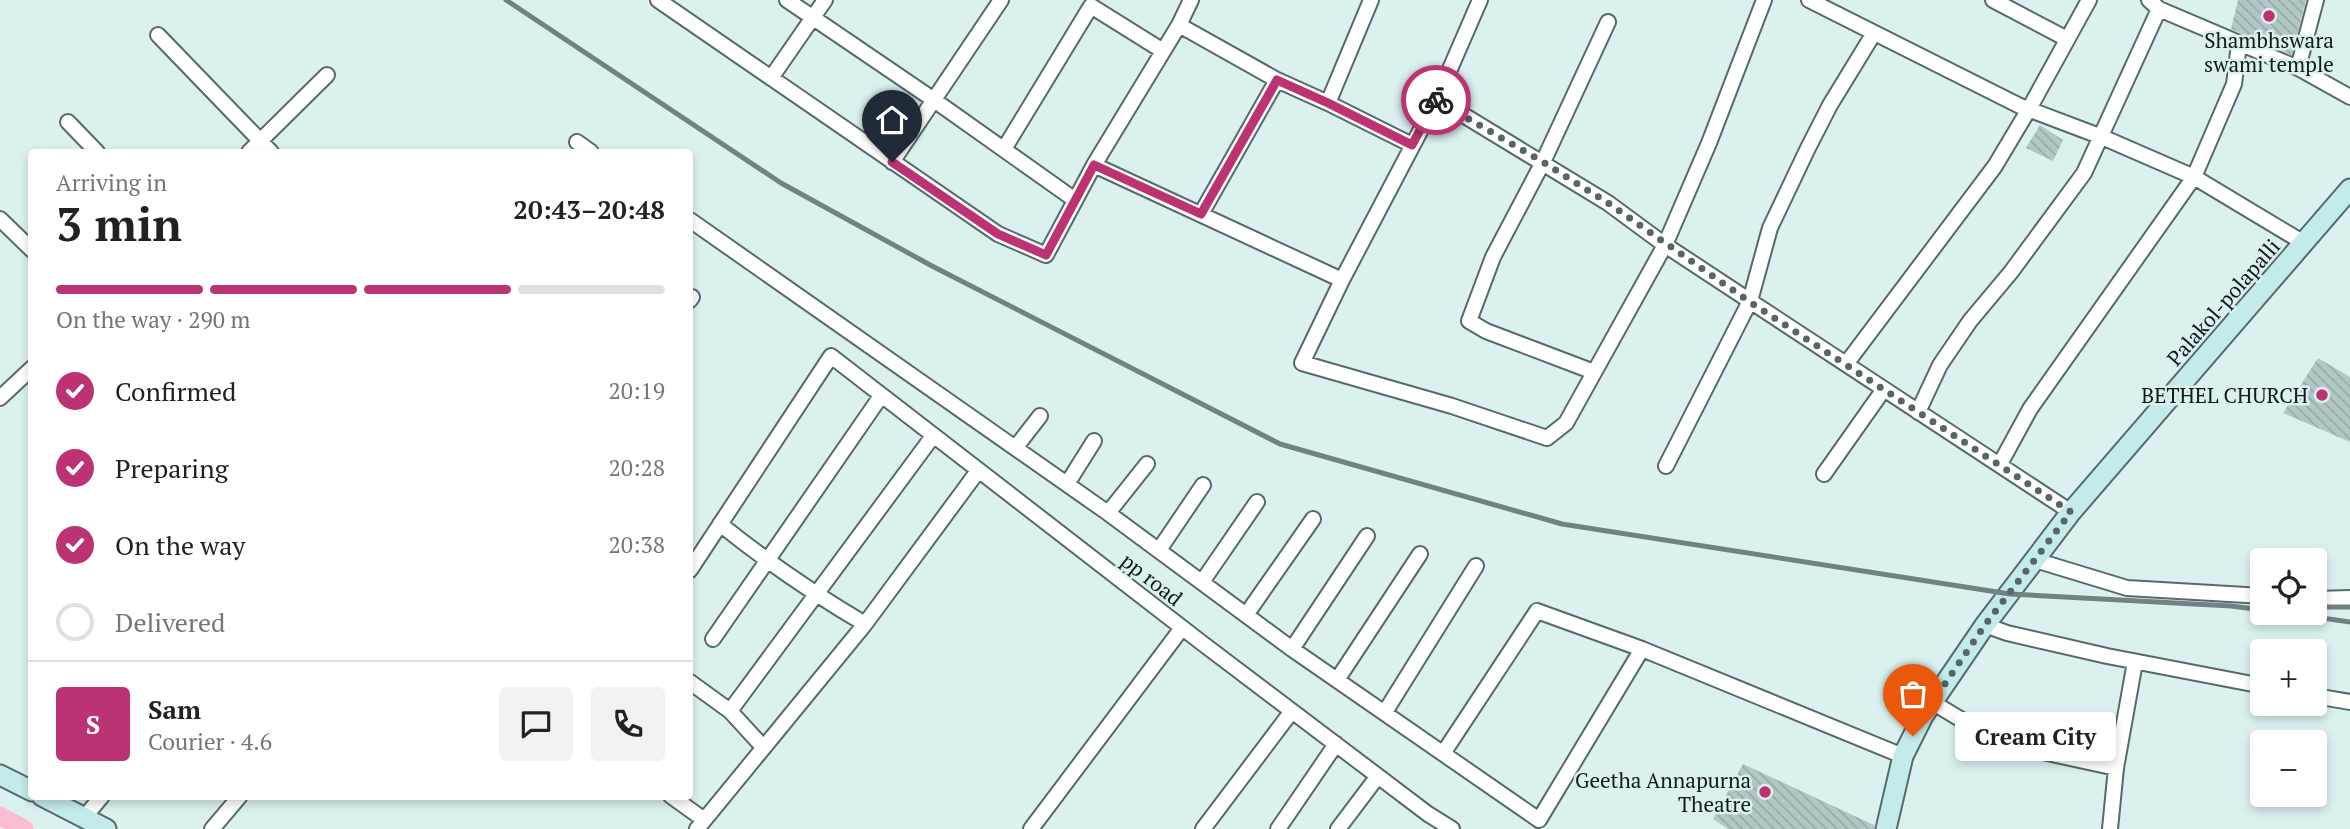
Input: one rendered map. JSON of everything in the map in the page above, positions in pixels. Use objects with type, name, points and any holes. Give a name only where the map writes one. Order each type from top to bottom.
[{"type":"street","points":[[658,0],[680,6],[771,78],[998,234],[1046,255],[1094,165],[1179,25],[1191,0]]},
{"type":"street","points":[[787,0],[1075,200]]},
{"type":"street","points":[[771,78],[825,0]]},
{"type":"street","points":[[892,162],[1001,0]]},
{"type":"street","points":[[1328,103],[1371,0]]},
{"type":"street","points":[[1480,0],[1437,99],[1342,280],[1302,363],[1452,406],[1547,438],[1566,423],[1665,244],[1709,143],[1764,0]]},
{"type":"street","points":[[1809,0],[2029,110],[2102,137],[2194,177],[2304,243]]},
{"type":"street","points":[[1993,0],[2067,39]]},
{"type":"street","points":[[1846,364],[1995,166],[2089,0]]},
{"type":"street","points":[[2298,68],[2316,0]]},
{"type":"street","points":[[1004,149],[1086,3],[1163,51]]},
{"type":"street","points":[[1918,412],[1940,365],[1970,321],[2011,272],[2084,173],[2102,137],[2154,4],[2298,68],[2350,97]]},
{"type":"street","points":[[1594,372],[1486,331],[1469,321],[1493,257],[1543,162],[1608,22]]},
{"type":"street","points":[[1179,25],[1277,80],[1412,145]]},
{"type":"street","points":[[1666,466],[1750,302],[1770,228],[1829,105],[1874,33]]},
{"type":"street","points":[[158,35],[260,149],[327,75]]},
{"type":"street","points":[[2000,464],[2030,409],[2194,177],[2234,84],[2239,44]]},
{"type":"street","points":[[1201,214],[1277,80]]},
{"type":"street","points":[[1437,99],[1608,203],[1750,302],[2071,512]]},
{"type":"street","points":[[68,122],[94,149]]},
{"type":"street","points":[[577,142],[587,149]]},
{"type":"street","points":[[1094,165],[1342,280]]},
{"type":"street","name":"Palakol-polapalli","points":[[1886,829],[1903,755],[1932,702],[1985,625],[2071,512],[2350,189]]},
{"type":"street","points":[[0,219],[28,246]]},
{"type":"street","points":[[693,222],[1016,447],[1292,649],[1539,820],[1642,649]]},
{"type":"street","name":"pp road","points":[[720,524],[831,356],[1182,628],[1452,829]]},
{"type":"street","points":[[0,398],[28,372]]},
{"type":"street","points":[[1825,474],[1884,389]]},
{"type":"street","points":[[713,639],[881,396]]},
{"type":"street","points":[[1016,447],[1040,416]]},
{"type":"street","points":[[730,711],[933,436]]},
{"type":"street","points":[[1067,484],[1094,441]]},
{"type":"street","points":[[1108,513],[1147,464]]},
{"type":"street","points":[[675,800],[700,824],[865,624],[978,471]]},
{"type":"street","points":[[1159,550],[1203,485]]},
{"type":"street","points":[[1202,582],[1257,502]]},
{"type":"street","points":[[1246,615],[1313,519]]},
{"type":"street","points":[[693,565],[720,524],[766,561],[865,624]]},
{"type":"street","points":[[1292,649],[1367,536]]},
{"type":"street","points":[[1337,680],[1420,554]]},
{"type":"street","points":[[2035,560],[2127,588],[2250,595]]},
{"type":"street","points":[[1385,712],[1476,566]]},
{"type":"street","points":[[2327,598],[2350,598]]},
{"type":"street","points":[[1444,752],[1537,611],[1642,649],[1903,755]]},
{"type":"street","points":[[1985,625],[2007,633],[2135,662],[2250,684]]},
{"type":"street","points":[[1031,829],[1182,628]]},
{"type":"street","points":[[2110,829],[2116,768],[2135,662]]},
{"type":"street","points":[[693,684],[730,711],[763,747]]},
{"type":"street","points":[[2327,698],[2350,702]]},
{"type":"street","points":[[1932,702],[1990,737],[2020,747],[2116,768]]},
{"type":"street","points":[[1203,829],[1292,711]]},
{"type":"street","points":[[1278,829],[1336,744]]},
{"type":"street","points":[[0,775],[28,789]]},
{"type":"street","points":[[1338,829],[1378,776]]},
{"type":"street","points":[[50,800],[106,829]]},
{"type":"street","points":[[84,818],[99,800]]},
{"type":"street","points":[[212,829],[237,800]]},
{"type":"building","name":"Shambhswara swami temple","points":[[2238,0],[2306,0],[2292,55],[2231,29]]},
{"type":"building","points":[[2040,125],[2063,140],[2053,161],[2026,148]]},
{"type":"building","name":"BETHEL CHURCH","points":[[2318,358],[2350,377],[2350,442],[2283,413]]},
{"type":"building","name":"Geetha Annapurna Theatre","points":[[1743,764],[1874,825],[1874,829],[1728,829],[1713,819]]},
{"type":"waterway","points":[[0,816],[24,829]]},
{"type":"railway","points":[[506,0],[781,183],[932,266],[1280,444],[1562,524],[2010,594],[2250,608]]},
{"type":"railway","points":[[2327,607],[2350,607]]},
{"type":"railway","points":[[2327,619],[2350,622]]},
{"type":"way so far","points":[[1436,100],[1608,203],[1750,302],[2071,512],[1985,625],[1923,716],[1913,736]]},
{"type":"place","name":"Shambhswara swami temple","points":[[2269,16]]},
{"type":"place","name":"BETHEL CHURCH","points":[[2322,395]]},
{"type":"place","name":"Cream City","points":[[1913,736]]},
{"type":"place","name":"Geetha Annapurna Theatre","points":[[1765,792]]},
{"type":"route","points":[[892,162],[998,234],[1046,255],[1094,165],[1201,214],[1277,80],[1412,145],[1436,100]]}]
